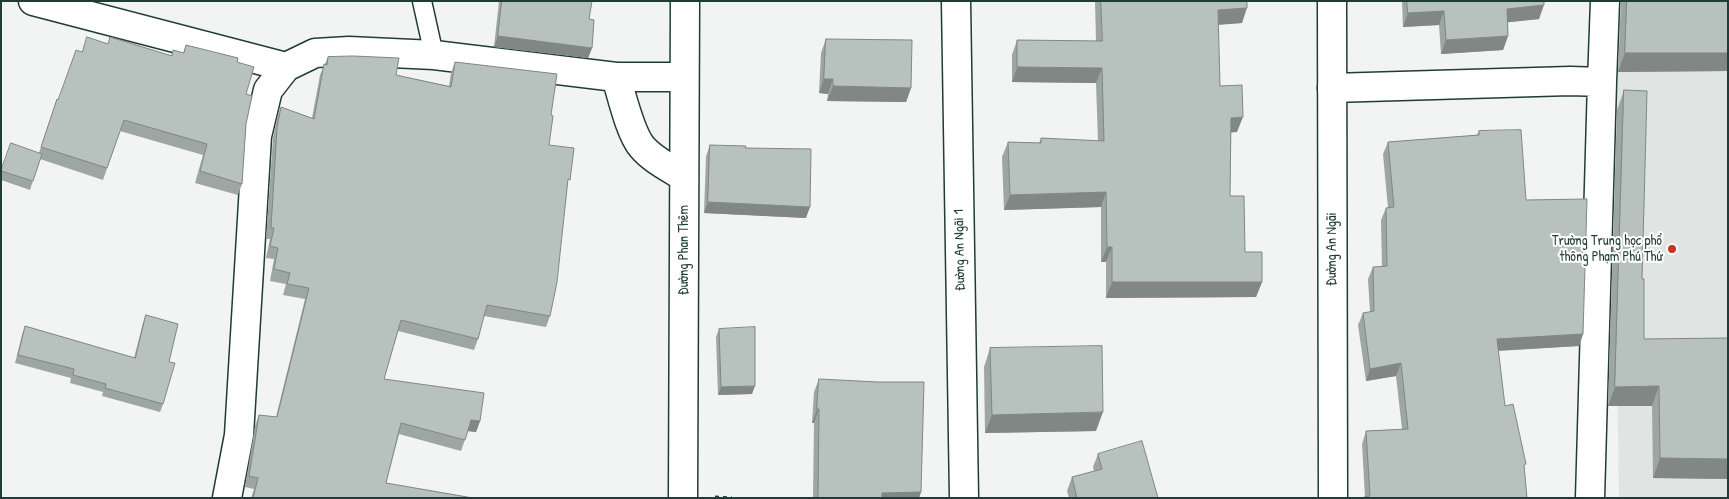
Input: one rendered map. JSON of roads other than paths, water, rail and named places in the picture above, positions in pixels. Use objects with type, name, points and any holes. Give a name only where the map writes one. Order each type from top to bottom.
[{"type":"street","points":[[33,1],[286,67]]},
{"type":"street","name":"Đường Phan Thêm","points":[[683,498],[684,1]]},
{"type":"street","name":"Đường An Ngãi 1","points":[[956,1],[964,498]]},
{"type":"street","name":"Đường An Ngãi","points":[[1332,1],[1333,498]]},
{"type":"street","points":[[1590,498],[1604,1]]},
{"type":"street","points":[[227,498],[239,436],[257,136],[268,90],[286,67],[315,53],[349,51],[434,55],[616,77],[684,77]]},
{"type":"street","points":[[616,77],[634,133],[641,146],[648,154],[684,177]]},
{"type":"street","points":[[1332,88],[1570,81],[1602,82]]},
{"type":"lane","points":[[422,1],[434,55]]},
{"type":"place","name":"Trường Trung học phổ thông Phạm Phú Thứ","points":[[1672,249]]}]
